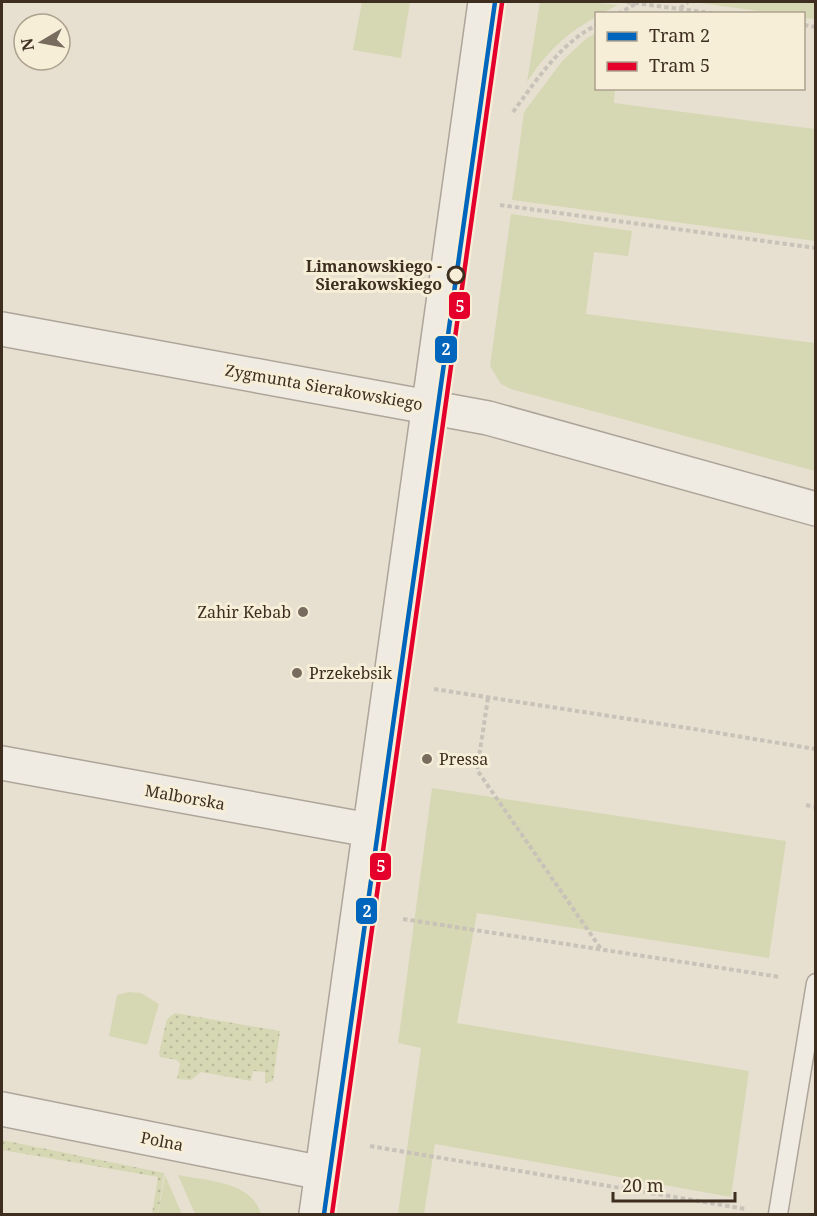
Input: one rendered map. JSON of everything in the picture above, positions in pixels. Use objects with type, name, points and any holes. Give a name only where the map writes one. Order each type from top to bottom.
[{"type":"street","points":[[316,1215],[485,2]]},
{"type":"street","name":"Zygmunta Sierakowskiego","points":[[2,329],[488,418],[816,509]]},
{"type":"street","name":"Malborska","points":[[2,763],[369,830]]},
{"type":"street","name":"Polna","points":[[2,1109],[322,1173]]},
{"type":"lane","points":[[778,1215],[816,983]]},
{"type":"path","points":[[627,2],[705,12]]},
{"type":"path","points":[[679,8],[688,2]]},
{"type":"path","points":[[621,12],[637,3]]},
{"type":"path","points":[[513,112],[550,62],[580,34],[595,26]]},
{"type":"path","points":[[500,205],[816,248]]},
{"type":"path","points":[[434,689],[815,749]]},
{"type":"path","points":[[488,698],[477,770],[602,950]]},
{"type":"path","points":[[806,805],[816,807]]},
{"type":"path","points":[[403,919],[780,977]]},
{"type":"path","points":[[370,1146],[746,1209]]},
{"type":"green space","points":[[362,2],[410,2],[401,58],[353,50]]},
{"type":"green space","points":[[540,2],[587,2],[618,5],[604,12],[595,12],[595,18],[575,30],[549,53],[527,82]]},
{"type":"green space","points":[[815,2],[815,19],[805,18],[805,12],[767,12],[700,3]]},
{"type":"green space","points":[[595,34],[595,90],[615,90],[614,103],[815,129],[815,241],[512,200],[524,112],[563,60]]},
{"type":"green space","points":[[511,214],[632,231],[628,256],[594,252],[586,314],[815,343],[815,471],[511,389],[501,384],[490,366]]},
{"type":"green space","points":[[432,788],[786,841],[769,958],[477,913],[457,1023],[749,1071],[731,1197],[435,1144],[424,1214],[398,1214],[421,1048],[398,1043]]},
{"type":"green space","points":[[128,992],[141,993],[159,1004],[147,1045],[109,1036],[117,995]]},
{"type":"green space","points":[[175,1013],[280,1031],[273,1081],[265,1083],[265,1072],[253,1071],[251,1081],[201,1072],[191,1080],[177,1079],[180,1064],[177,1060],[160,1057],[159,1053],[167,1019]]},
{"type":"green space","points":[[2,1140],[164,1173],[158,1214],[152,1214],[158,1177],[2,1150]]},
{"type":"green space","points":[[165,1175],[182,1214],[158,1214]]},
{"type":"green space","points":[[178,1175],[215,1181],[238,1189],[256,1203],[261,1214],[195,1214]]},
{"type":"tram line","name":"2","points":[[324,1214],[495,2]]},
{"type":"tram line","name":"5","points":[[332,1214],[502,3]]},
{"type":"place","name":"Limanowskiego - Sierakowskiego","points":[[456,275]]},
{"type":"place","name":"Zahir Kebab","points":[[303,612]]},
{"type":"place","name":"Przekebsik","points":[[297,673]]},
{"type":"place","name":"Pressa","points":[[427,759]]}]
